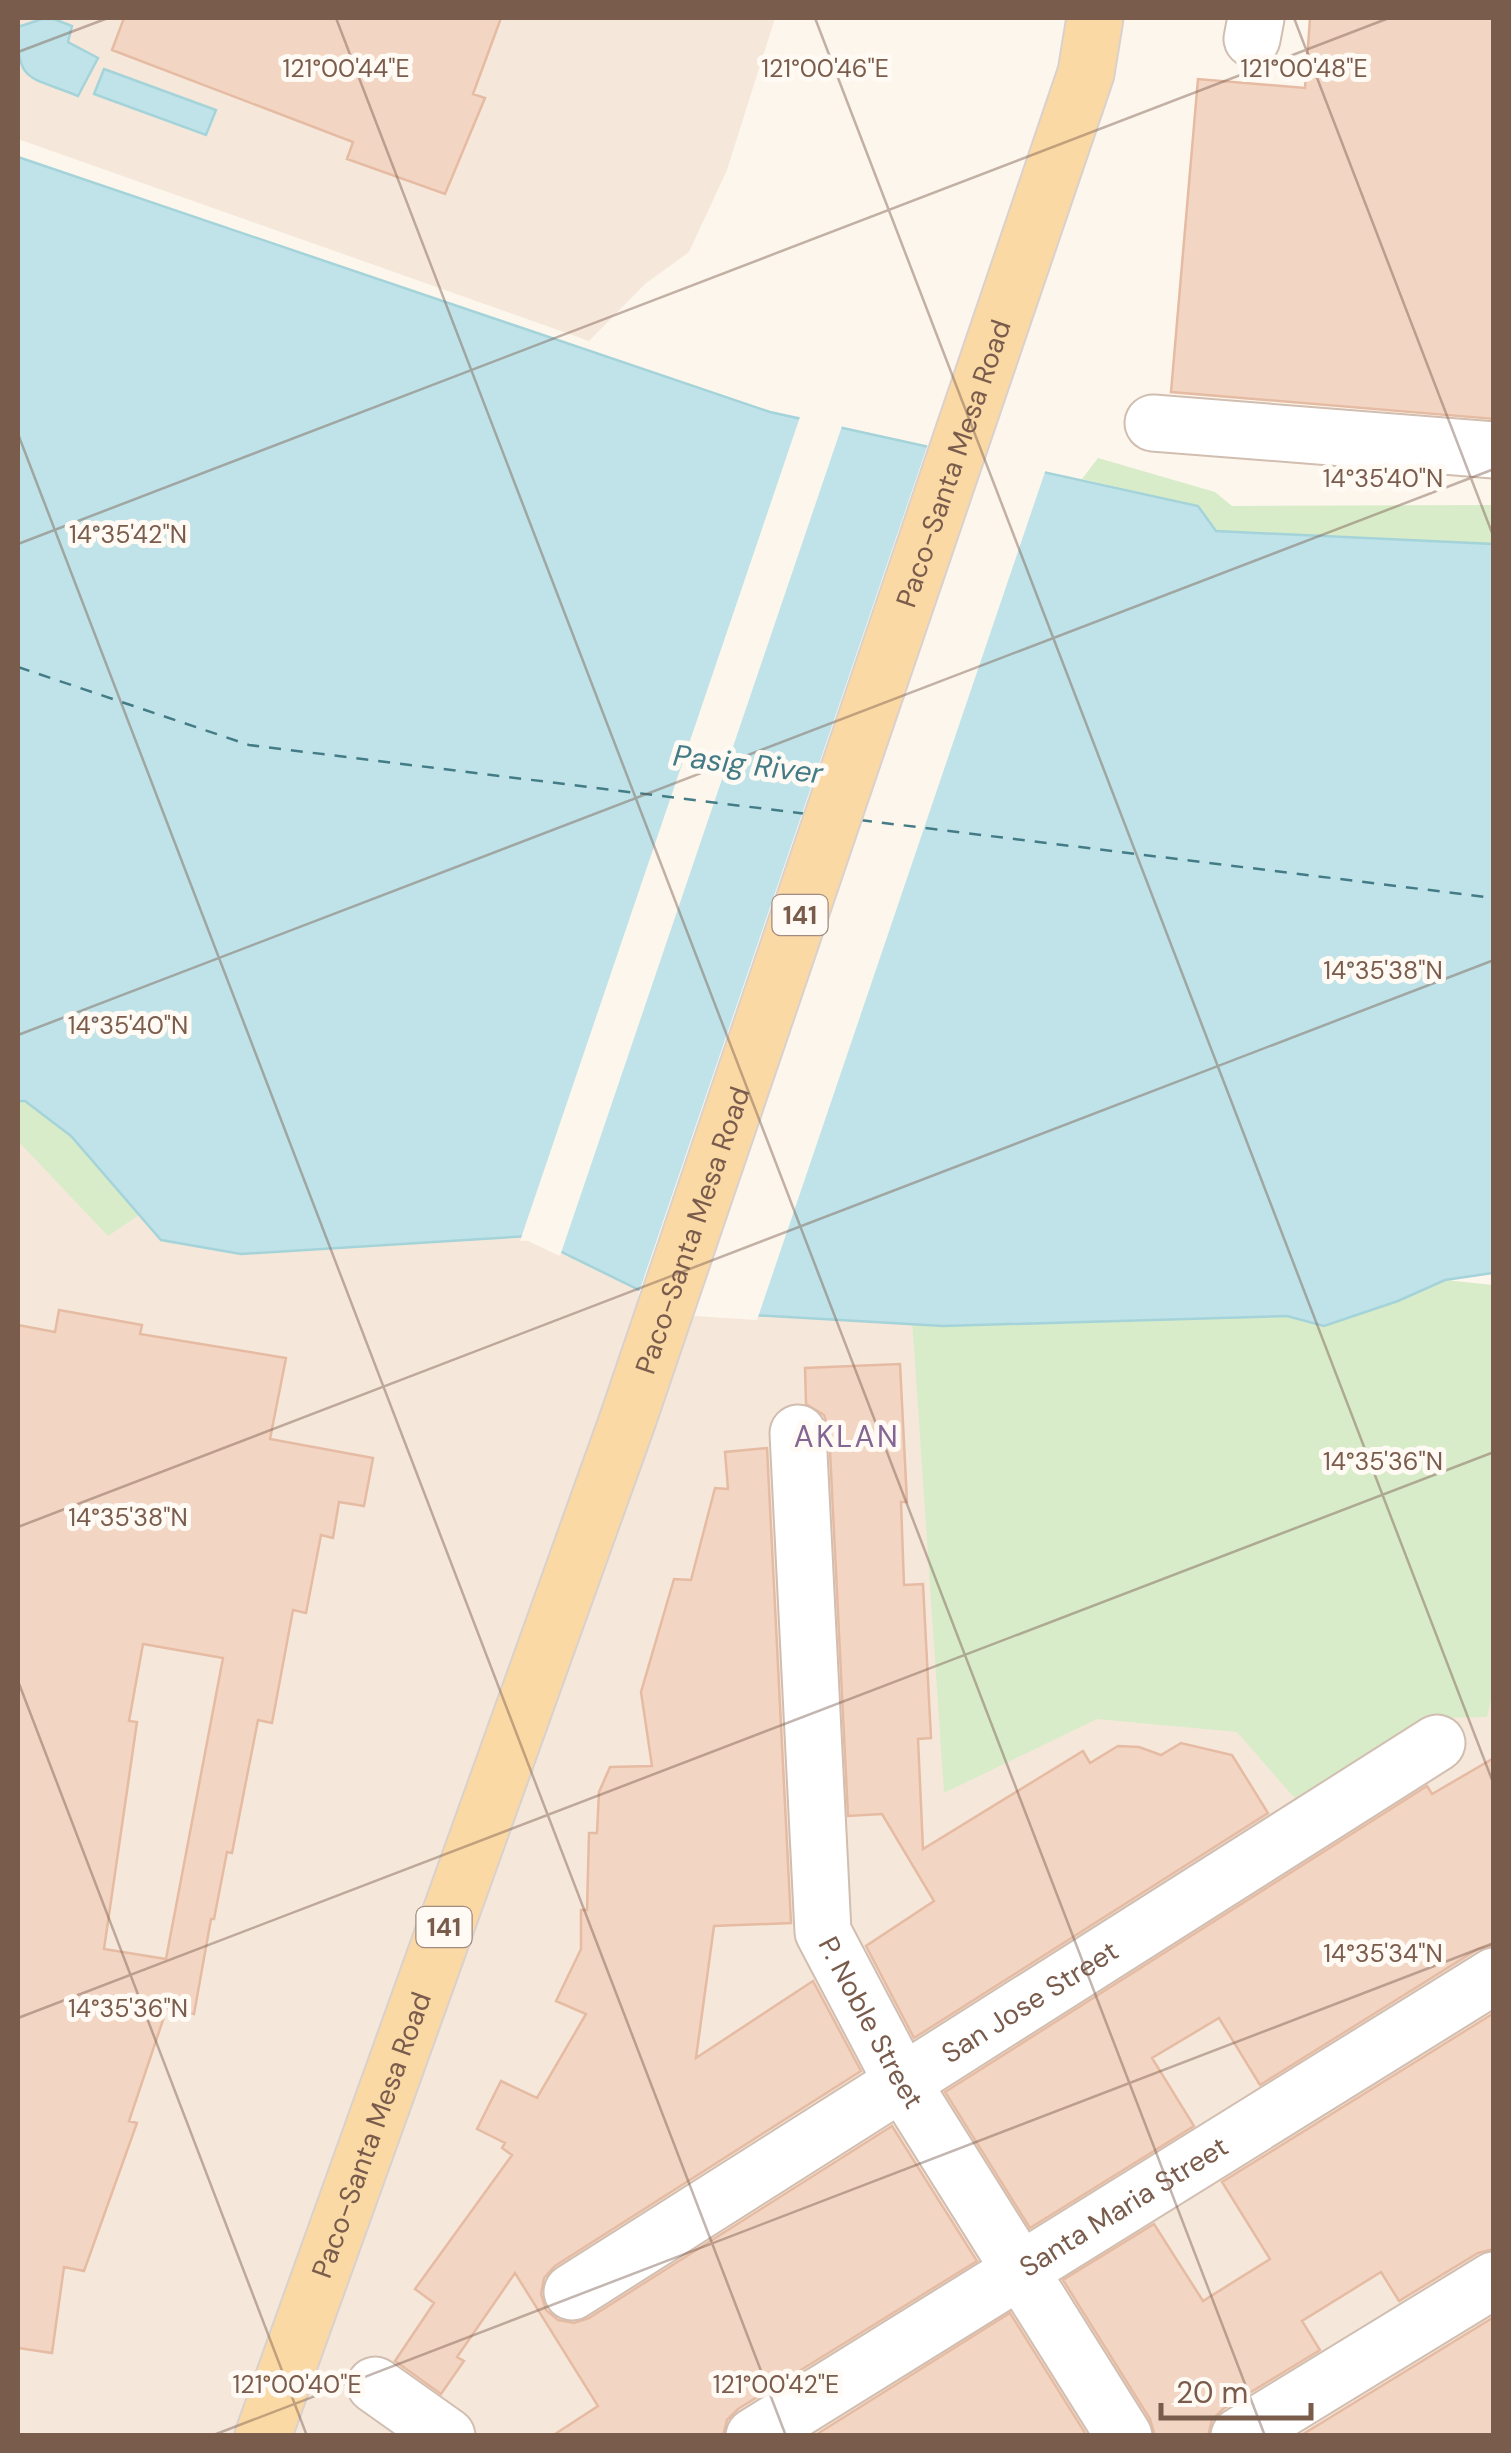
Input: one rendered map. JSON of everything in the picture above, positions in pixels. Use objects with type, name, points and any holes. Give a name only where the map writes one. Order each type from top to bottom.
[{"type":"main road","name":"Paco-Santa Mesa Road","points":[[263,2436],[628,1419],[1086,72],[1094,18]]},
{"type":"street","points":[[1153,423],[1494,450]]},
{"type":"street","name":"P. Noble Street","points":[[798,1433],[823,1932],[902,2082],[1124,2436]]},
{"type":"street","name":"San Jose Street","points":[[572,2292],[1437,1744]]},
{"type":"street","name":"Santa Maria Street","points":[[754,2436],[1494,1976]]},
{"type":"street","points":[[1240,2436],[1494,2280]]},
{"type":"street","points":[[375,2385],[447,2436]]},
{"type":"shaded area","points":[[18,18],[775,18],[727,170],[689,252],[645,284],[589,341],[18,139]]},
{"type":"shaded area","points":[[18,1101],[241,1254],[529,1236],[682,1311],[943,1326],[1324,1326],[1493,1285],[1493,2435],[18,2436]]},
{"type":"green space","points":[[1098,458],[1215,492],[1232,506],[1493,505],[1493,544],[1216,531],[1198,506],[1082,479]]},
{"type":"green space","points":[[18,1101],[25,1101],[71,1136],[139,1215],[108,1236],[18,1141]]},
{"type":"green space","points":[[1445,1280],[1493,1285],[1494,1687],[1487,1717],[1435,1718],[1305,1810],[1237,1732],[1097,1719],[944,1793],[912,1319],[1398,1301]]},
{"type":"water","points":[[42,19],[72,26],[68,42],[98,58],[78,96],[37,80],[23,69],[18,27]]},
{"type":"water","points":[[104,69],[216,110],[206,135],[94,94]]},
{"type":"water","name":"Pasig River","points":[[18,157],[770,412],[1198,506],[1216,531],[1493,544],[1493,1273],[1445,1280],[1324,1326],[1287,1316],[943,1326],[682,1311],[529,1236],[241,1254],[161,1240],[71,1136],[25,1101],[18,1101]]},
{"type":"pier","points":[[801,414],[843,423],[560,1256],[520,1241]]},
{"type":"pier","points":[[929,441],[1047,466],[757,1320],[680,1315],[638,1295]]},
{"type":"building","points":[[124,18],[501,18],[473,94],[485,98],[445,194],[347,159],[353,142],[112,50]]},
{"type":"building","points":[[1310,18],[1494,18],[1494,419],[1171,392],[1198,79],[1305,88]]},
{"type":"building","points":[[59,1310],[142,1325],[140,1334],[286,1358],[270,1439],[373,1458],[364,1506],[339,1502],[333,1538],[321,1535],[306,1613],[293,1610],[272,1723],[258,1720],[232,1853],[227,1852],[211,1919],[194,2014],[167,2008],[129,2121],[137,2123],[84,2271],[64,2267],[52,2353],[18,2348],[18,1325],[55,1332]],"holes":[[[143,1644],[223,1658],[166,1959],[104,1949],[137,1722],[129,1721]]]},
{"type":"building","points":[[900,1364],[907,1502],[901,1502],[904,1585],[923,1584],[931,1738],[918,1739],[923,1849],[1083,1751],[1090,1763],[1118,1746],[1139,1747],[1161,1755],[1181,1743],[1232,1755],[1268,1813],[914,2038],[866,1946],[934,1901],[882,1814],[848,1816],[829,1431],[824,1415],[806,1404],[805,1368]]},
{"type":"building","points":[[767,1448],[791,1923],[714,1926],[696,2058],[813,1981],[861,2071],[555,2266],[544,2278],[541,2294],[546,2310],[558,2320],[574,2323],[589,2318],[892,2126],[977,2261],[738,2409],[727,2420],[723,2436],[552,2436],[598,2406],[515,2273],[457,2357],[464,2361],[441,2394],[395,2361],[434,2303],[415,2289],[512,2155],[502,2148],[505,2143],[477,2129],[501,2081],[537,2098],[586,2014],[556,2001],[581,1949],[581,1910],[587,1910],[589,1833],[597,1833],[599,1792],[610,1767],[652,1766],[641,1692],[674,1579],[691,1580],[715,1488],[728,1489],[725,1452]]},
{"type":"building","points":[[1494,1758],[1494,1945],[1478,1949],[1260,2085],[1219,2018],[1152,2058],[1194,2126],[1030,2228],[945,2092],[1427,1786],[1432,1794]]},
{"type":"building","points":[[1494,2013],[1494,2249],[1478,2253],[1399,2301],[1381,2272],[1302,2321],[1320,2350],[1223,2409],[1212,2420],[1208,2436],[1155,2436],[1150,2419],[1063,2280],[1154,2224],[1203,2301],[1270,2259],[1222,2182]]},
{"type":"building","points":[[1010,2313],[1087,2436],[814,2436]]},
{"type":"building","points":[[1494,2317],[1494,2436],[1300,2436]]},
{"type":"ferry route","points":[[18,667],[249,745],[807,814]]},
{"type":"ferry route","points":[[860,820],[1494,898]]},
{"type":"district","name":"AKLAN","points":[[847,1436]]}]
